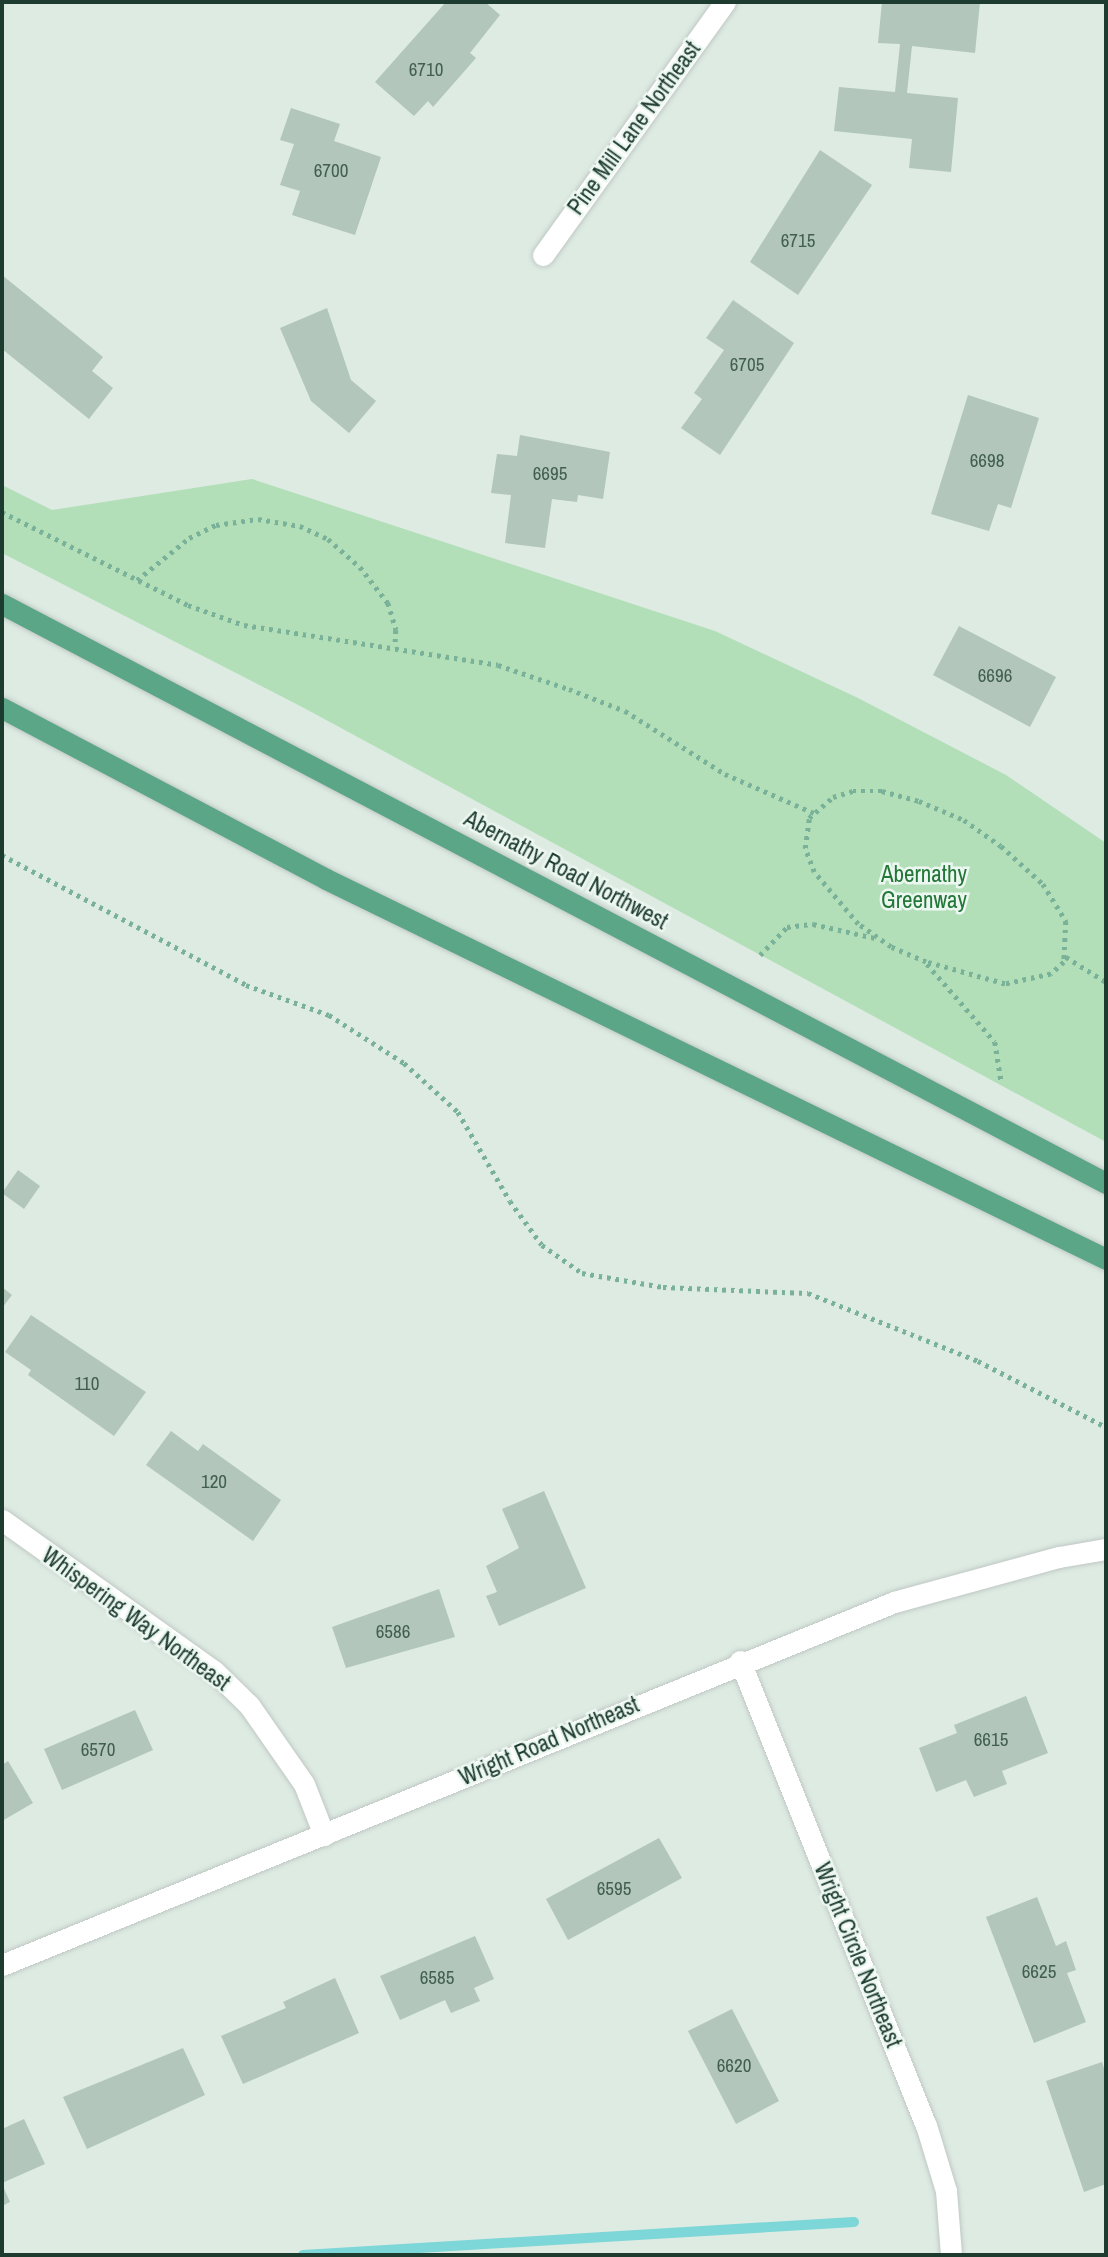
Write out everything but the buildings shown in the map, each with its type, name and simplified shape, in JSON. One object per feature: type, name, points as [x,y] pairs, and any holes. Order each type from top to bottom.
[{"type":"main road","name":"Abernathy Road Northwest","points":[[2,604],[1106,1183]]},
{"type":"main road","points":[[2,708],[326,878],[1106,1259]]},
{"type":"street","name":"Pine Mill Lane Northeast","points":[[543,255],[725,2]]},
{"type":"street","name":"Whispering Way Northeast","points":[[2,1520],[214,1671],[249,1704],[304,1784],[324,1835]]},
{"type":"street","name":"Wright Road Northeast","points":[[2,1965],[324,1835],[740,1661],[894,1602],[1059,1557],[1106,1549]]},
{"type":"street","name":"Wright Circle Northeast","points":[[740,1661],[926,2125],[946,2191],[951,2255]]},
{"type":"path","points":[[2,512],[137,580],[244,625],[498,665],[614,706],[657,728],[725,775],[814,813]]},
{"type":"path","points":[[137,580],[188,538],[216,525],[258,519],[300,526],[328,539],[360,567],[388,603],[396,631],[395,647]]},
{"type":"path","points":[[882,791],[964,820],[1043,884],[1066,921],[1066,957],[1051,974],[1005,984],[926,962],[880,939],[858,924],[814,872],[805,832],[814,813],[833,797],[882,791]]},
{"type":"path","points":[[2,855],[246,985],[329,1015],[404,1063],[458,1112],[542,1245],[582,1273],[663,1287],[808,1293],[978,1361],[1106,1427]]},
{"type":"path","points":[[760,955],[787,927],[813,925],[880,939]]},
{"type":"path","points":[[1066,957],[1106,982]]},
{"type":"path","points":[[926,962],[995,1042],[1001,1080]]},
{"type":"green space","name":"Abernathy Greenway","points":[[252,479],[715,631],[858,698],[1006,775],[1106,843],[1106,1142],[304,708],[2,553],[2,485],[52,510]]},
{"type":"waterway","points":[[303,2255],[854,2222]]}]
